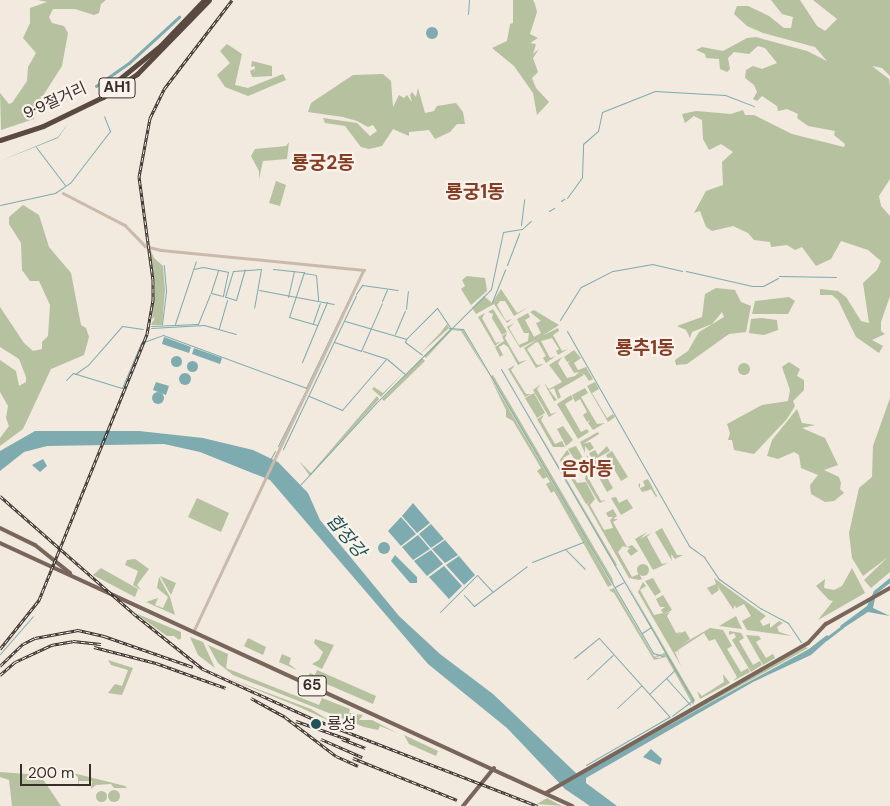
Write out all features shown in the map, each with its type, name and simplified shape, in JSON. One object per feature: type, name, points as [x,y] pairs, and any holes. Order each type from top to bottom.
[{"type":"highway","name":"9·9절거리","points":[[0,138],[42,123],[101,94],[161,45],[204,0]]},
{"type":"highway","name":"9·9절거리","points":[[0,138],[43,126],[103,97],[137,74],[209,0]]},
{"type":"main road","name":"65","points":[[0,528],[35,545],[70,573]]},
{"type":"main road","name":"65","points":[[0,544],[70,573],[194,632],[494,768],[572,806]]},
{"type":"main road","points":[[546,793],[808,643],[826,624],[890,588]]},
{"type":"main road","points":[[463,806],[494,768]]},
{"type":"street","points":[[63,193],[125,225],[145,246],[161,250],[364,270],[194,632]]},
{"type":"green space","points":[[38,0],[106,0],[101,4],[99,13],[94,15],[75,9],[53,9],[49,17],[52,23],[64,26],[68,33],[62,66],[39,102],[34,119],[1,130],[0,93],[9,104],[12,103],[27,81],[28,67],[36,53],[23,38],[30,23],[30,8],[47,2]]},
{"type":"green space","points":[[513,0],[533,0],[537,12],[530,34],[538,38],[530,43],[536,44],[533,54],[539,49],[533,58],[538,72],[532,78],[536,88],[549,102],[537,115],[533,93],[514,66],[492,48],[507,41],[510,24],[513,23]]},
{"type":"green space","points":[[771,0],[800,0],[817,26],[825,31],[837,19],[813,0],[890,0],[890,76],[882,68],[872,66],[889,79],[890,86],[890,179],[879,196],[881,206],[890,216],[890,296],[881,322],[881,331],[885,334],[872,340],[883,346],[879,353],[856,337],[838,300],[832,295],[820,295],[820,289],[838,291],[846,297],[861,321],[869,323],[863,283],[877,270],[881,261],[868,250],[841,241],[831,259],[816,266],[802,247],[795,250],[787,245],[771,247],[770,242],[754,240],[748,233],[733,226],[712,231],[706,227],[700,211],[694,213],[706,191],[723,185],[722,162],[733,152],[721,144],[709,150],[703,139],[702,120],[694,116],[685,123],[682,114],[696,111],[731,114],[743,110],[745,115],[754,115],[792,134],[844,147],[845,144],[834,135],[835,131],[808,126],[797,118],[798,114],[787,109],[778,111],[777,106],[762,96],[757,101],[753,99],[757,92],[754,85],[745,78],[746,70],[753,66],[762,69],[777,63],[765,48],[758,46],[749,54],[734,52],[728,58],[730,69],[727,72],[720,69],[719,59],[706,58],[705,54],[696,50],[702,47],[723,51],[747,38],[756,37],[807,51],[827,61],[815,47],[763,33],[747,26],[734,14],[737,6],[748,6],[769,16],[784,28],[791,28],[793,17],[782,14]]},
{"type":"green space","points":[[227,44],[242,54],[235,85],[248,88],[283,74],[286,80],[248,96],[225,87],[217,75],[230,63],[220,51]]},
{"type":"green space","points":[[252,61],[272,66],[272,76],[252,77],[250,71],[254,69],[254,73],[255,66],[251,67]]},
{"type":"green space","points":[[383,74],[391,81],[393,107],[399,95],[404,98],[407,95],[412,102],[410,95],[412,92],[416,97],[418,88],[425,113],[434,111],[437,106],[456,103],[463,112],[465,124],[457,124],[450,132],[435,139],[429,130],[409,132],[409,136],[393,129],[382,146],[369,149],[361,147],[345,126],[325,123],[323,118],[357,123],[370,136],[377,131],[373,125],[368,127],[343,117],[308,112],[311,103],[353,75]]},
{"type":"green space","points":[[289,142],[287,159],[263,161],[259,179],[259,171],[251,156],[255,149],[286,146]]},
{"type":"green space","points":[[276,181],[286,185],[280,206],[269,203]]},
{"type":"green space","points":[[23,205],[39,215],[49,247],[71,273],[81,325],[86,328],[89,337],[84,355],[51,369],[23,429],[0,446],[0,438],[9,426],[6,418],[8,406],[0,392],[0,360],[16,371],[19,386],[26,382],[26,377],[19,359],[0,347],[0,307],[24,343],[33,351],[42,349],[42,342],[48,336],[50,305],[39,281],[30,281],[22,270],[21,243],[9,224],[9,217]]},
{"type":"green space","points":[[150,249],[154,258],[163,266],[165,290],[162,325],[151,325],[155,317],[152,319],[155,286]]},
{"type":"green space","points":[[467,276],[485,278],[487,291],[471,305],[461,289],[465,286],[462,280]]},
{"type":"green space","points":[[716,288],[735,290],[741,302],[751,306],[746,332],[729,334],[687,364],[676,365],[675,360],[688,351],[699,332],[724,317],[722,312],[712,324],[692,332],[690,338],[686,330],[677,326],[702,317],[705,294]]},
{"type":"green space","points":[[501,289],[517,313],[529,307],[514,316],[505,301],[500,301],[497,305],[506,321],[512,319],[507,323],[494,304],[476,314],[472,308],[484,296],[492,303]]},
{"type":"green space","points":[[789,297],[795,301],[788,314],[752,314],[755,301]]},
{"type":"green space","points":[[493,309],[507,332],[502,335],[492,318],[493,314],[488,312]]},
{"type":"green space","points":[[534,310],[559,325],[542,336],[558,328],[559,331],[553,335],[562,351],[568,349],[558,355],[556,351],[559,349],[552,338],[541,341],[550,358],[556,356],[546,363],[543,358],[546,356],[538,342],[535,343],[527,349],[537,365],[544,364],[536,368],[524,348],[538,339],[520,348],[507,327],[514,323],[509,328],[519,345],[528,341],[529,333],[524,333],[517,319],[528,313],[530,317],[525,320],[534,337],[541,333],[536,323],[541,321],[530,312]]},
{"type":"green space","points":[[485,313],[482,318],[496,343],[501,341],[495,346],[478,317]]},
{"type":"green space","points":[[751,319],[777,320],[778,330],[764,335],[749,333]]},
{"type":"green space","points":[[447,324],[449,328],[420,354],[441,332]]},
{"type":"green space","points":[[450,329],[463,330],[489,375],[461,331],[452,330],[426,358],[424,356]]},
{"type":"green space","points":[[507,333],[505,338],[519,362],[527,360],[518,365],[508,347],[504,344],[499,347],[503,355],[500,357],[495,347],[504,341],[502,336]]},
{"type":"green space","points":[[574,350],[581,358],[574,363],[578,370],[586,367],[593,379],[589,381],[585,375],[580,372],[584,375],[558,390],[561,397],[558,399],[554,388],[549,390],[557,400],[554,401],[544,383],[549,389],[562,382],[549,365],[562,357],[558,363],[567,378],[575,376],[579,372],[574,373],[568,363],[570,361],[567,362],[564,357]]},
{"type":"green space","points":[[422,358],[425,361],[384,401],[382,399]]},
{"type":"green space","points":[[789,362],[800,369],[797,376],[804,380],[804,390],[793,401],[795,406],[787,419],[754,454],[734,450],[732,440],[728,440],[730,433],[727,424],[762,405],[788,401],[790,390],[782,367]]},
{"type":"green space","points":[[742,363],[746,363],[750,369],[746,375],[742,375],[738,371],[738,367]]},
{"type":"green space","points":[[515,365],[511,370],[526,394],[531,394],[525,397],[508,369]]},
{"type":"green space","points":[[403,373],[381,397],[372,389],[374,387],[383,393]]},
{"type":"green space","points":[[493,375],[612,578],[614,585],[491,376]]},
{"type":"green space","points":[[490,377],[612,585],[608,587],[554,491],[551,493],[546,484],[550,482],[547,477],[543,479],[537,471],[541,468],[513,421],[506,417],[506,410]]},
{"type":"green space","points":[[595,382],[599,389],[592,393],[607,418],[613,414],[615,417],[608,422],[587,386]]},
{"type":"green space","points":[[541,384],[537,389],[551,414],[557,412],[549,417],[533,390]]},
{"type":"green space","points":[[585,388],[588,393],[581,397],[597,424],[605,423],[593,430],[588,423],[590,420],[587,422],[583,415],[587,412],[580,399],[575,402],[572,395]]},
{"type":"green space","points":[[534,393],[545,413],[537,418],[525,398]]},
{"type":"green space","points":[[571,395],[573,399],[565,404],[581,432],[587,429],[589,432],[578,439],[557,404]]},
{"type":"green space","points":[[377,396],[379,399],[310,476],[299,461],[311,473]]},
{"type":"green space","points":[[890,398],[890,572],[871,588],[864,580],[888,557],[863,576],[852,558],[849,533],[859,488],[872,477],[873,446]]},
{"type":"green space","points":[[521,402],[617,565],[616,567]]},
{"type":"green space","points":[[797,409],[802,423],[815,425],[802,428],[825,438],[838,465],[824,470],[839,477],[841,483],[840,489],[844,493],[834,501],[825,502],[811,494],[810,485],[818,475],[801,468],[799,455],[794,452],[778,459],[767,456],[772,440]]},
{"type":"green space","points":[[544,415],[541,420],[555,444],[562,441],[565,447],[553,447],[537,419]]},
{"type":"green space","points":[[563,426],[573,440],[566,446],[557,429]]},
{"type":"green space","points":[[598,432],[599,434],[583,444],[590,442],[594,448],[589,451],[585,446],[585,453],[580,442]]},
{"type":"green space","points":[[576,446],[584,460],[578,465],[568,449]]},
{"type":"green space","points":[[607,446],[610,451],[590,462],[586,455],[592,459],[589,453],[595,450],[598,455]]},
{"type":"green space","points":[[567,450],[570,454],[563,458],[577,483],[586,482],[595,499],[590,505],[604,530],[613,528],[610,520],[613,517],[608,517],[606,513],[613,509],[617,516],[613,519],[618,519],[613,522],[627,547],[632,545],[638,551],[631,556],[627,551],[630,548],[623,546],[618,552],[632,577],[639,574],[642,579],[629,578],[587,504],[590,502],[586,504],[560,460]]},
{"type":"green space","points":[[612,451],[628,477],[621,481],[611,464],[612,460],[609,461],[606,455]]},
{"type":"green space","points":[[597,460],[613,488],[607,492],[591,463]]},
{"type":"green space","points":[[586,474],[601,501],[606,500],[600,503],[598,501],[585,479]]},
{"type":"green space","points":[[648,479],[656,497],[651,489],[643,493],[648,490],[642,492],[638,485],[640,483],[640,488],[645,486],[643,481]]},
{"type":"green space","points":[[616,497],[619,503],[627,499],[633,508],[621,515],[611,498]]},
{"type":"green space","points":[[197,498],[229,513],[221,532],[188,517]]},
{"type":"green space","points":[[662,528],[677,555],[683,555],[675,559],[671,554],[672,561],[655,532]]},
{"type":"green space","points":[[647,532],[640,539],[651,533],[647,537],[662,564],[668,563],[653,570],[635,539]]},
{"type":"green space","points":[[135,559],[149,569],[137,585],[141,590],[133,585],[138,571],[125,565],[127,560]]},
{"type":"green space","points":[[641,564],[645,564],[649,570],[645,576],[641,576],[637,572],[637,568]]},
{"type":"green space","points":[[101,568],[138,589],[135,597],[93,575]]},
{"type":"green space","points":[[852,568],[865,593],[818,620],[833,601],[829,600],[816,586],[825,579],[824,588],[834,590],[842,586]]},
{"type":"green space","points":[[160,576],[176,583],[171,595]]},
{"type":"green space","points":[[159,577],[170,597],[175,615],[146,602],[158,598],[155,605],[163,608],[168,597],[157,588]]},
{"type":"green space","points":[[653,578],[661,592],[655,596],[645,581]]},
{"type":"green space","points":[[714,578],[766,616],[760,621],[763,626],[770,623],[770,628],[779,621],[783,623],[777,627],[779,632],[792,636],[747,630],[742,621],[751,616],[744,604],[736,608],[735,605],[733,609],[717,585],[719,590],[712,595],[707,588],[716,584]]},
{"type":"green space","points":[[625,580],[695,700],[693,705],[666,657],[654,660],[614,593],[609,590],[614,588],[654,656],[658,658],[663,657],[662,655],[655,656],[665,653]]},
{"type":"green space","points":[[643,582],[646,586],[640,590],[654,615],[663,613],[661,610],[665,607],[660,607],[656,599],[663,595],[672,610],[663,615],[670,612],[667,616],[676,633],[682,632],[675,636],[685,631],[690,639],[681,645],[710,628],[723,630],[732,646],[727,649],[741,672],[748,668],[750,672],[733,681],[737,677],[715,639],[709,641],[704,633],[678,650],[679,656],[678,651],[675,652],[681,666],[638,592]]},
{"type":"green space","points":[[135,613],[181,632],[181,638],[179,640],[174,636],[167,636]]},
{"type":"green space","points":[[736,616],[742,629],[719,626]]},
{"type":"green space","points":[[729,631],[741,633],[744,638],[739,641],[753,665],[760,661],[762,665],[751,672],[732,640],[736,637],[734,633],[729,635]]},
{"type":"green space","points":[[746,635],[759,636],[761,639],[756,642],[766,658],[773,654],[775,658],[763,665]]},
{"type":"green space","points":[[190,637],[203,642],[215,668],[198,655]]},
{"type":"green space","points":[[248,638],[266,647],[263,655],[244,646]]},
{"type":"green space","points":[[315,639],[334,645],[322,669],[312,664],[319,660],[323,652],[314,643]]},
{"type":"green space","points":[[208,645],[228,654],[226,668],[319,705],[322,698],[350,709],[349,713],[363,715],[359,720],[372,720],[397,733],[380,726],[378,730],[364,727],[233,675],[218,663]]},
{"type":"green space","points":[[805,647],[808,648],[611,758],[612,756]]},
{"type":"green space","points":[[282,654],[291,658],[289,664],[297,670],[279,662]]},
{"type":"green space","points":[[108,660],[133,668],[122,695],[108,693],[115,684],[122,686],[128,670],[111,665]]},
{"type":"green space","points":[[317,670],[376,696],[373,704],[308,676],[310,673],[315,675]]},
{"type":"green space","points":[[723,674],[730,683],[700,699],[697,691],[702,696],[724,682]]},
{"type":"green space","points":[[225,677],[311,709],[332,722],[297,706]]},
{"type":"green space","points":[[404,735],[438,751],[436,756],[409,744]]},
{"type":"green space","points":[[0,772],[40,775],[61,806],[12,806],[9,780],[0,777]]},
{"type":"green space","points":[[73,773],[127,788],[114,788],[111,784],[96,785],[91,789],[92,781],[79,781],[78,789],[78,777]]},
{"type":"green space","points":[[101,790],[107,796],[101,802],[95,796]]},
{"type":"green space","points":[[112,790],[116,790],[120,796],[116,802],[112,802],[108,798],[108,794]]},
{"type":"green space","points":[[547,798],[562,806],[537,804]]},
{"type":"water","points":[[430,27],[434,27],[438,33],[434,39],[430,39],[426,35],[426,31]]},
{"type":"water","points":[[69,122],[58,138],[0,161],[58,137]]},
{"type":"water","points":[[164,337],[191,347],[189,353],[162,344]]},
{"type":"water","points":[[194,348],[222,358],[220,364],[192,354]]},
{"type":"water","points":[[176,355],[182,361],[176,367],[170,361]]},
{"type":"water","points":[[192,360],[198,366],[192,372],[186,366]]},
{"type":"water","points":[[185,373],[191,379],[185,385],[179,379]]},
{"type":"water","points":[[156,382],[169,386],[166,395],[153,390]]},
{"type":"water","points":[[156,392],[160,392],[164,398],[160,404],[156,404],[152,400],[152,396]]},
{"type":"water","points":[[35,431],[139,431],[203,438],[253,450],[278,462],[308,493],[320,520],[399,616],[440,654],[493,694],[578,775],[809,649],[827,635],[830,638],[811,655],[753,682],[586,778],[586,783],[617,806],[590,806],[565,789],[507,728],[428,664],[270,480],[200,452],[164,444],[47,446],[24,452],[0,471],[0,451]]},
{"type":"water","points":[[43,459],[47,466],[40,472],[32,465]]},
{"type":"water","points":[[413,503],[430,523],[417,533],[402,516]]},
{"type":"water","points":[[401,517],[416,534],[401,546],[388,531]]},
{"type":"water","points":[[431,524],[444,539],[431,548],[419,534]]},
{"type":"water","points":[[418,535],[430,549],[413,560],[402,547]]},
{"type":"water","points":[[445,540],[458,555],[445,563],[432,549]]},
{"type":"water","points":[[386,542],[389,543],[389,553],[382,554],[379,553],[378,546],[379,543]]},
{"type":"water","points":[[431,550],[443,564],[427,576],[414,561]]},
{"type":"water","points":[[395,555],[417,577],[417,583],[410,583],[391,561]]},
{"type":"water","points":[[459,556],[475,575],[464,585],[446,565]]},
{"type":"water","points":[[444,566],[462,586],[449,599],[429,577]]},
{"type":"water","points":[[890,578],[890,583],[876,594],[873,608],[890,616],[868,612],[842,629],[840,626],[867,606],[874,591]]},
{"type":"water","points":[[651,749],[662,759],[660,765],[643,757]]},
{"type":"waterway","points":[[468,14],[469,0]]},
{"type":"waterway","points":[[96,86],[129,63],[179,17]]},
{"type":"waterway","points":[[567,198],[582,177],[583,144],[598,131],[602,112],[655,91],[725,95],[754,106]]},
{"type":"waterway","points":[[0,205],[55,193],[70,183],[110,131],[104,116]]},
{"type":"waterway","points":[[36,147],[65,185]]},
{"type":"waterway","points":[[521,225],[524,199]]},
{"type":"waterway","points":[[549,211],[554,208]]},
{"type":"waterway","points":[[300,485],[376,403],[491,289],[503,232],[522,229],[531,221]]},
{"type":"waterway","points":[[507,265],[519,233]]},
{"type":"waterway","points":[[175,324],[196,261]]},
{"type":"waterway","points":[[560,320],[581,287],[613,271],[652,264],[682,271]]},
{"type":"waterway","points":[[162,324],[166,290],[164,265]]},
{"type":"waterway","points":[[194,269],[203,267],[228,272],[223,296]]},
{"type":"waterway","points":[[226,297],[236,300],[245,269]]},
{"type":"waterway","points":[[225,297],[233,271],[261,269],[254,307]]},
{"type":"waterway","points":[[273,269],[304,272],[289,317],[317,325]]},
{"type":"waterway","points":[[211,292],[218,270]]},
{"type":"waterway","points":[[492,302],[505,270]]},
{"type":"waterway","points":[[288,297],[294,271]]},
{"type":"waterway","points":[[686,271],[752,286],[763,286],[778,278]]},
{"type":"waterway","points":[[304,273],[316,275],[318,300]]},
{"type":"waterway","points":[[779,276],[836,277]]},
{"type":"waterway","points":[[356,294],[362,285],[398,290]]},
{"type":"waterway","points":[[306,388],[355,286]]},
{"type":"waterway","points":[[259,290],[334,304]]},
{"type":"waterway","points":[[382,301],[387,290]]},
{"type":"waterway","points":[[406,309],[408,291]]},
{"type":"waterway","points":[[211,293],[222,296]]},
{"type":"waterway","points":[[151,326],[198,324],[210,294]]},
{"type":"waterway","points":[[283,449],[356,295]]},
{"type":"waterway","points":[[219,328],[227,300]]},
{"type":"waterway","points":[[302,362],[327,302]]},
{"type":"waterway","points":[[313,323],[320,303]]},
{"type":"waterway","points":[[334,342],[361,351],[382,303]]},
{"type":"waterway","points":[[345,321],[406,339],[437,308],[450,327]]},
{"type":"waterway","points":[[395,334],[405,311]]},
{"type":"waterway","points":[[151,328],[204,325],[236,334]]},
{"type":"waterway","points":[[75,374],[88,365],[122,326],[143,329]]},
{"type":"waterway","points":[[449,328],[463,329],[653,653],[663,656]]},
{"type":"waterway","points":[[567,331],[689,546],[704,557],[719,579],[760,608],[788,623],[801,642]]},
{"type":"waterway","points":[[66,380],[73,373],[122,388],[141,343],[163,335],[306,388]]},
{"type":"waterway","points":[[406,339],[405,342],[422,355]]},
{"type":"waterway","points":[[363,351],[387,359],[405,374]]},
{"type":"waterway","points":[[309,396],[342,410],[386,359]]},
{"type":"waterway","points":[[501,369],[693,700],[672,716]]},
{"type":"waterway","points":[[278,446],[305,392]]},
{"type":"waterway","points":[[270,460],[275,451]]},
{"type":"waterway","points":[[532,562],[583,542]]},
{"type":"waterway","points":[[565,549],[585,569]]},
{"type":"waterway","points":[[464,595],[474,606],[527,566]]},
{"type":"waterway","points":[[440,612],[477,575],[492,591]]},
{"type":"waterway","points":[[615,587],[624,582]]},
{"type":"waterway","points":[[0,654],[33,616]]},
{"type":"waterway","points":[[642,633],[651,627]]},
{"type":"waterway","points":[[826,639],[842,627]]},
{"type":"waterway","points":[[574,658],[599,638],[670,717]]},
{"type":"waterway","points":[[587,679],[613,655]]},
{"type":"waterway","points":[[649,694],[675,670]]},
{"type":"waterway","points":[[666,678],[690,705]]},
{"type":"waterway","points":[[617,708],[641,686]]},
{"type":"waterway","points":[[586,765],[669,717]]},
{"type":"railway","points":[[0,649],[39,600],[147,334],[153,300],[153,280],[139,177],[150,118],[164,89],[232,0]]},
{"type":"railway","points":[[0,496],[133,613],[203,669],[311,718],[538,806]]},
{"type":"railway","points":[[0,666],[23,644],[35,638],[78,630],[104,636],[193,667]]},
{"type":"railway","points":[[0,675],[15,662],[51,645],[73,641],[101,644]]},
{"type":"railway","points":[[94,647],[156,663],[226,688]]},
{"type":"railway","points":[[251,698],[285,717],[336,756],[358,766]]},
{"type":"railway","points":[[296,721],[350,740]]},
{"type":"railway","points":[[321,739],[362,757]]},
{"type":"railway","points":[[342,739],[365,748]]},
{"type":"railway","points":[[353,758],[457,800]]},
{"type":"place","name":"룡성","points":[[316,724]]},
{"type":"district","name":"룡궁2동","points":[[323,163]]},
{"type":"district","name":"룡궁1동","points":[[475,192]]},
{"type":"district","name":"룡추1동","points":[[645,348]]},
{"type":"district","name":"은하동","points":[[587,469]]},
{"type":"water label","name":"합장강","points":[[346,536]]}]
